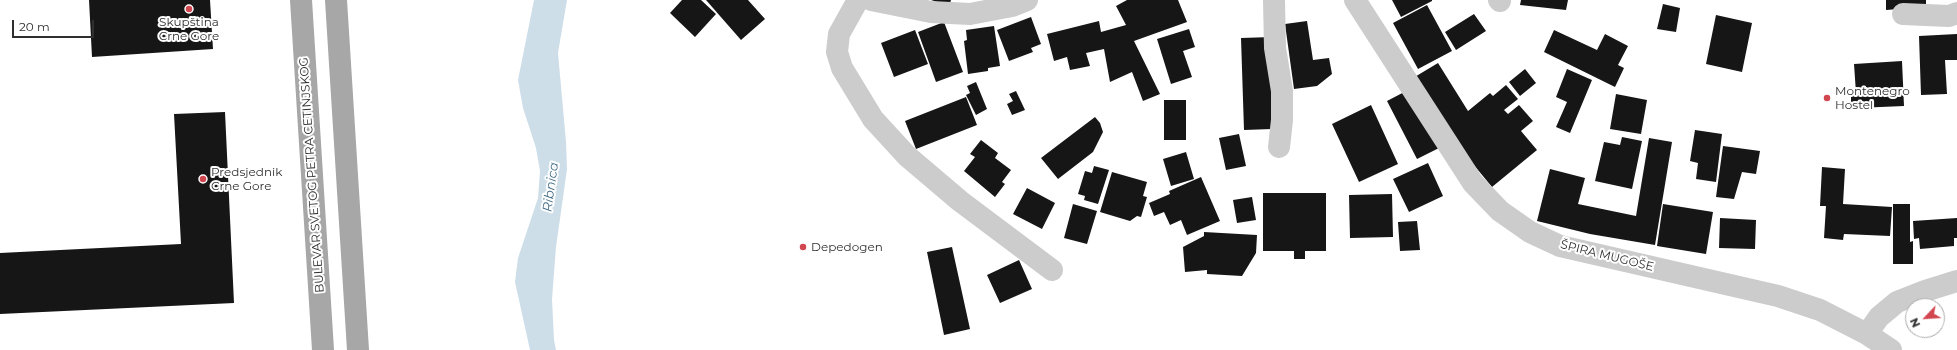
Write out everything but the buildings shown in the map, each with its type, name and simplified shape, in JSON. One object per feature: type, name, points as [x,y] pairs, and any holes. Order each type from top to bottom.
[{"type":"main road","name":"BULEVAR SVETOG PETRA CETINJSKOG","points":[[301,0],[324,350]]},
{"type":"main road","points":[[336,0],[358,350]]},
{"type":"street","points":[[858,0],[839,34],[837,52],[842,68],[873,119],[907,156],[960,200],[1052,270]]},
{"type":"street","points":[[872,0],[931,12],[970,14],[1012,6],[1027,0]]},
{"type":"street","points":[[1274,0],[1275,48],[1282,91],[1282,120],[1279,147]]},
{"type":"street","name":"ŠPIRA MUGOŠE","points":[[1355,0],[1473,183],[1500,211],[1530,232],[1560,246],[1778,296],[1820,310],[1867,334],[1891,350]]},
{"type":"street","points":[[1903,14],[1949,16],[1957,13]]},
{"type":"street","points":[[1867,334],[1879,317],[1897,302],[1925,290],[1957,280]]},
{"type":"water","name":"Ribnica","points":[[534,0],[567,0],[558,53],[567,169],[556,247],[552,299],[554,340],[556,350],[530,350],[515,282],[518,258],[538,198],[540,171],[536,148],[523,108],[518,80]]},
{"type":"place","name":"Skupština Crne Gore","points":[[189,9]]},
{"type":"place","name":"Montenegro Hostel","points":[[1827,98]]},
{"type":"place","name":"Predsjednik Crne Gore","points":[[203,179]]},
{"type":"place","name":"Depedogen","points":[[803,247]]}]
